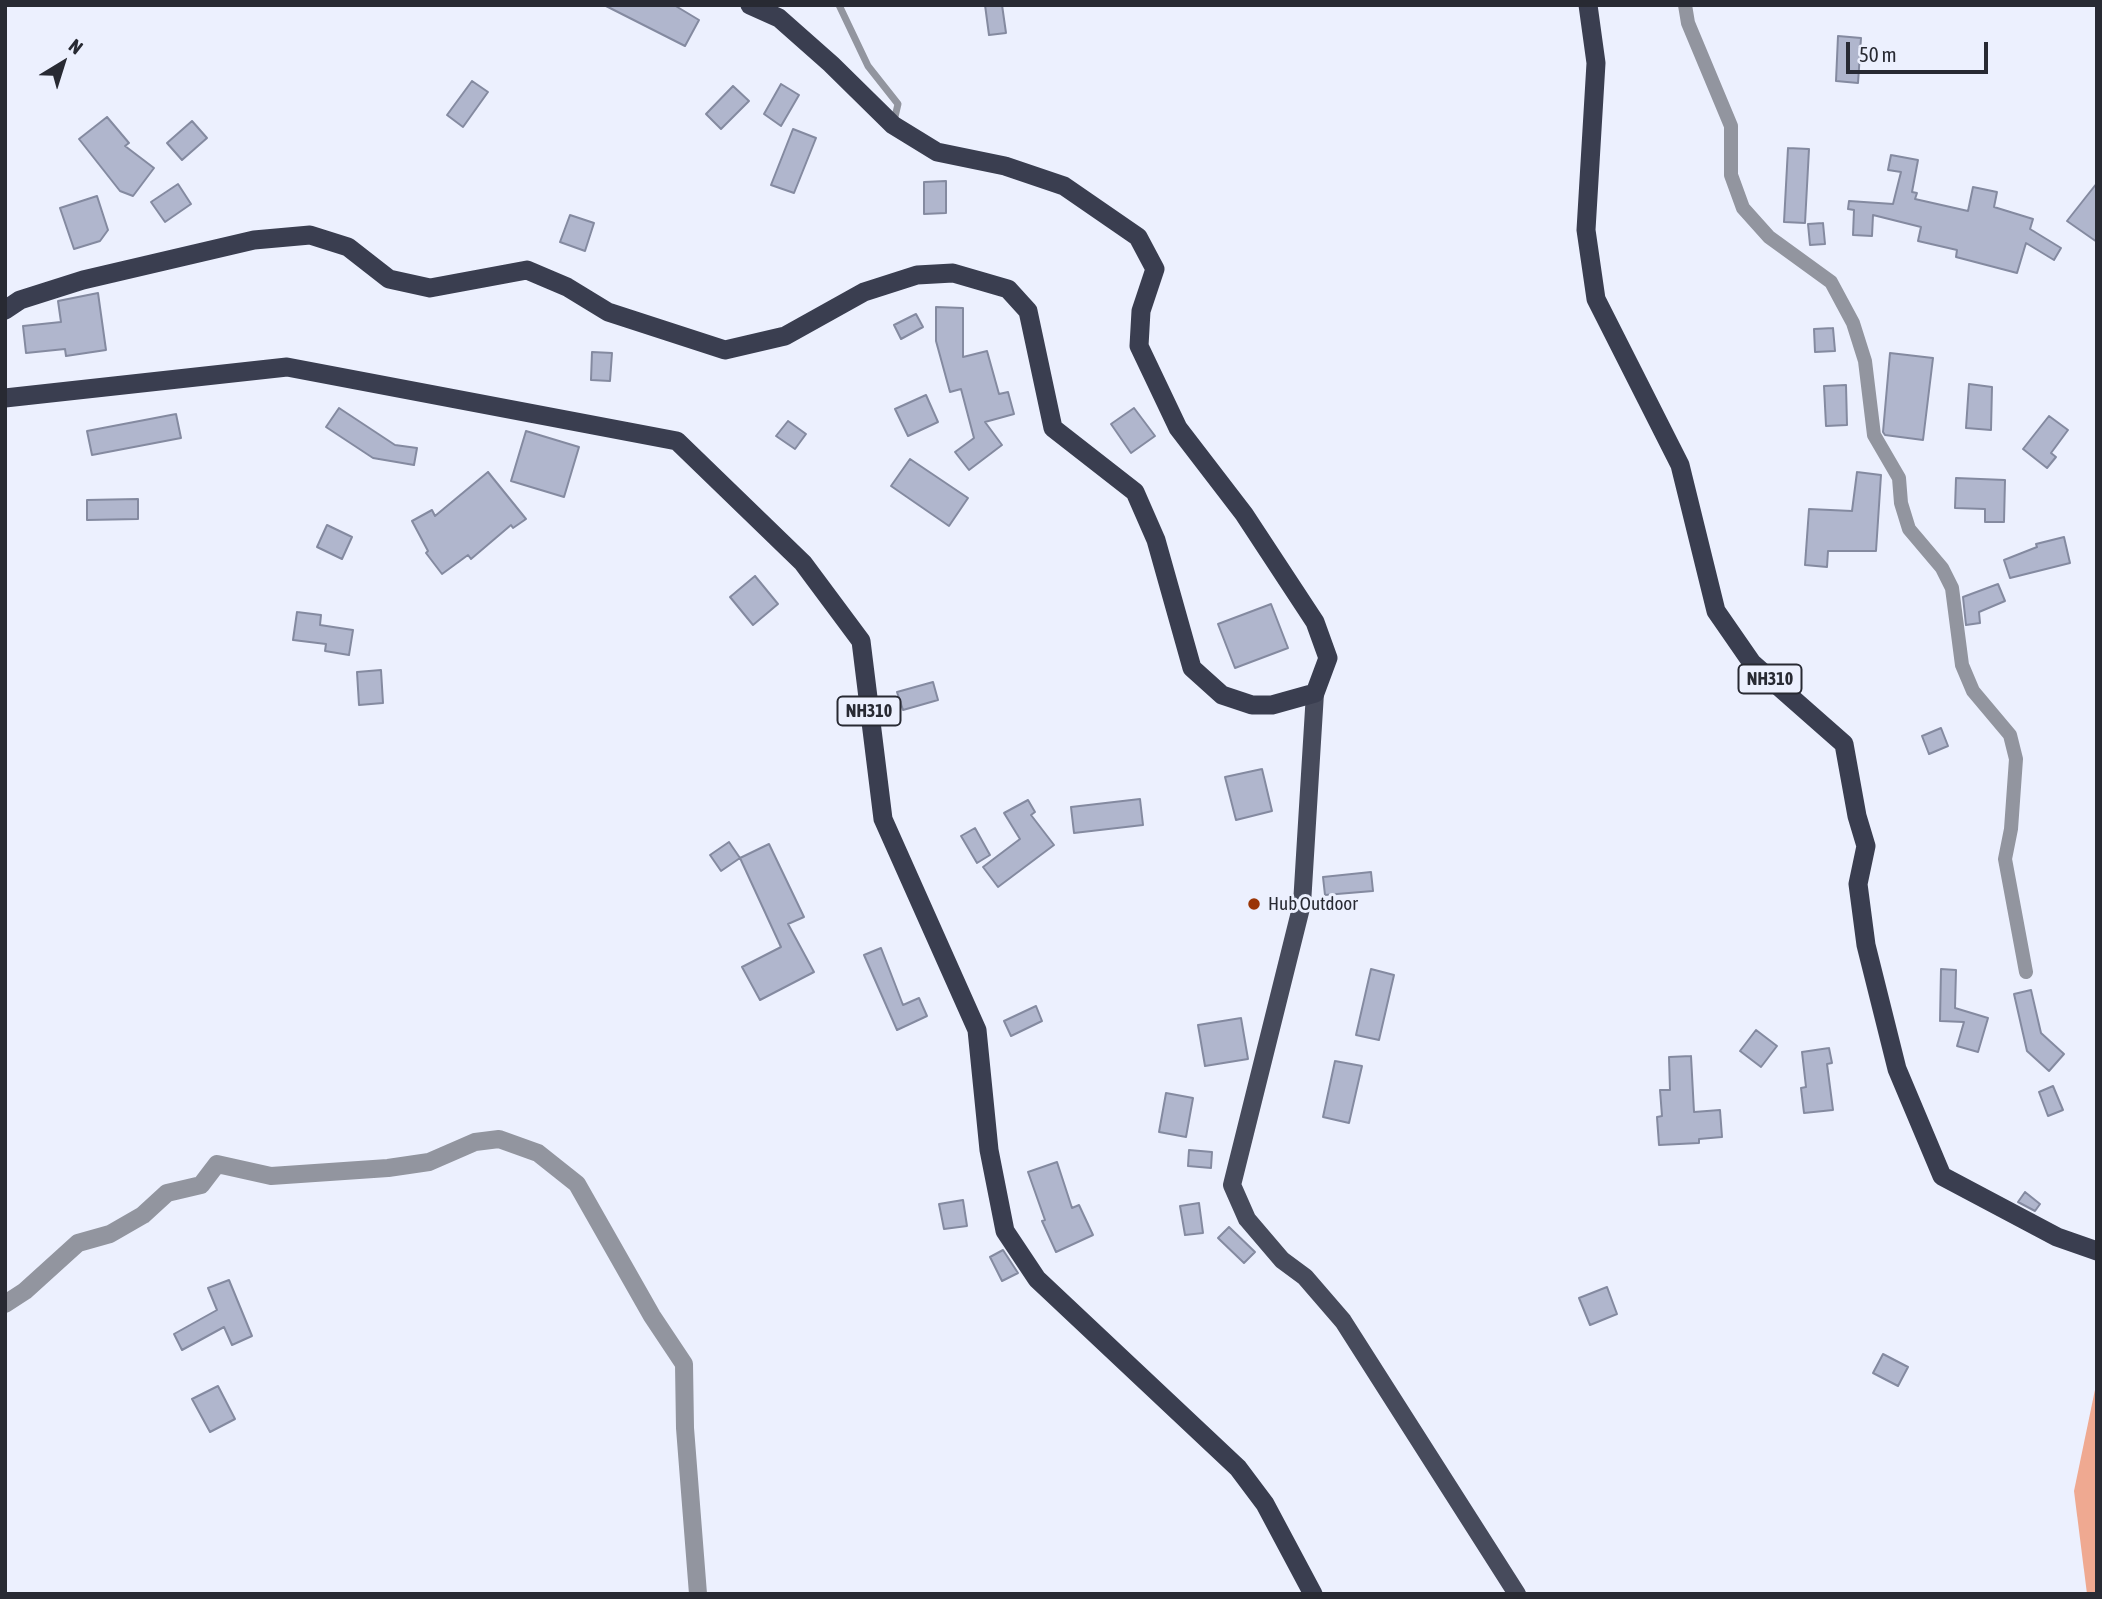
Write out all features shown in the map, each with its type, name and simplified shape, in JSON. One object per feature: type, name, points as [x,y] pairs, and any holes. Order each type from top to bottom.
[{"type":"highway","points":[[5,310],[20,300],[83,280],[254,240],[310,234],[348,247],[389,278],[430,288],[527,270],[567,287],[608,312],[725,350],[785,336],[864,292],[917,275],[953,272],[1007,289],[1028,311],[1053,428],[1135,492],[1156,540],[1192,668],[1222,695],[1252,705],[1272,705],[1315,693],[1328,658],[1315,622],[1244,514],[1178,428],[1139,346],[1141,312],[1155,269],[1139,237],[1064,186],[1005,166],[937,152],[893,125],[779,18],[750,5]]},
{"type":"highway","name":"NH310","points":[[1588,5],[1596,62],[1586,230],[1596,299],[1680,465],[1716,611],[1752,663],[1844,744],[1857,816],[1866,846],[1858,884],[1866,945],[1897,1069],[1942,1176],[2057,1237],[2097,1251]]},
{"type":"highway","name":"NH310","points":[[5,398],[287,367],[677,441],[803,563],[861,641],[883,819],[976,1030],[989,1150],[1005,1231],[1037,1279],[1238,1468],[1265,1504],[1312,1594]]},
{"type":"main road","points":[[1315,693],[1302,904],[1232,1185],[1247,1219],[1282,1260],[1305,1277],[1343,1321],[1517,1594]]},
{"type":"street","points":[[1685,5],[1688,23],[1731,126],[1731,174],[1743,208],[1769,237],[1831,282],[1853,324],[1865,361],[1874,435],[1899,478],[1901,503],[1909,529],[1942,568],[1952,588],[1962,665],[1973,691],[2010,735],[2015,759],[2011,829],[2005,859],[2026,972]]},
{"type":"street","points":[[5,1304],[25,1291],[78,1243],[121,1227],[143,1215],[167,1193],[201,1185],[217,1164],[271,1176],[388,1168],[429,1162],[475,1142],[499,1139],[538,1153],[577,1184],[652,1316],[684,1364],[685,1428],[698,1594]]},
{"type":"lane","points":[[839,5],[868,66],[898,104],[893,125]]},
{"type":"shaded area","points":[[2097,1380],[2097,1594],[2087,1594],[2074,1491]]},
{"type":"building","points":[[604,5],[674,5],[699,20],[685,46]]},
{"type":"building","points":[[985,5],[1002,5],[1006,33],[989,35]]},
{"type":"building","points":[[1838,36],[1861,38],[1858,83],[1836,81]]},
{"type":"building","points":[[472,81],[488,92],[463,127],[447,115]]},
{"type":"building","points":[[781,84],[799,95],[781,126],[764,114]]},
{"type":"building","points":[[733,86],[749,101],[721,129],[706,114]]},
{"type":"building","points":[[107,117],[129,143],[125,146],[154,168],[133,196],[120,191],[79,139]]},
{"type":"building","points":[[192,121],[207,138],[182,160],[167,143]]},
{"type":"building","points":[[793,129],[816,138],[794,193],[771,185]]},
{"type":"building","points":[[1788,148],[1809,149],[1805,223],[1784,222]]},
{"type":"building","points":[[1891,155],[1918,160],[1912,192],[1917,193],[1915,199],[1968,211],[1973,187],[1997,192],[1994,207],[2033,219],[2030,229],[2061,248],[2054,260],[2026,243],[2017,273],[1956,257],[1957,250],[1918,241],[1921,227],[1873,215],[1872,236],[1853,235],[1854,210],[1848,209],[1849,201],[1893,204],[1901,172],[1888,170]]},
{"type":"building","points":[[946,181],[946,213],[924,214],[924,182]]},
{"type":"building","points":[[2097,183],[2097,242],[2067,221]]},
{"type":"building","points":[[178,184],[191,204],[165,222],[151,202]]},
{"type":"building","points":[[97,196],[108,230],[100,241],[74,249],[60,208]]},
{"type":"building","points":[[570,215],[594,223],[585,251],[560,242]]},
{"type":"building","points":[[1823,223],[1825,244],[1810,245],[1808,224]]},
{"type":"building","points":[[98,293],[106,350],[66,356],[65,349],[26,353],[23,326],[61,322],[58,301]]},
{"type":"building","points":[[936,307],[963,308],[963,357],[987,351],[999,394],[1008,392],[1014,414],[985,422],[1002,445],[969,470],[955,452],[974,438],[961,389],[950,392],[936,341]]},
{"type":"building","points":[[916,314],[923,327],[901,339],[894,325]]},
{"type":"building","points":[[1833,328],[1835,351],[1815,352],[1814,329]]},
{"type":"building","points":[[592,352],[612,353],[610,381],[591,380]]},
{"type":"building","points":[[1890,353],[1933,358],[1923,440],[1885,435],[1883,432]]},
{"type":"building","points":[[1969,384],[1992,387],[1991,430],[1966,428]]},
{"type":"building","points":[[1846,385],[1847,425],[1826,426],[1824,386]]},
{"type":"building","points":[[926,395],[938,422],[908,436],[895,409]]},
{"type":"building","points":[[339,408],[395,445],[417,448],[414,465],[373,458],[326,427]]},
{"type":"building","points":[[1134,408],[1155,436],[1131,453],[1111,424]]},
{"type":"building","points":[[176,414],[181,438],[92,455],[87,431]]},
{"type":"building","points":[[2049,416],[2068,430],[2051,453],[2056,457],[2047,468],[2023,449]]},
{"type":"building","points":[[788,421],[806,434],[795,449],[776,436]]},
{"type":"building","points":[[526,431],[579,447],[564,497],[511,481]]},
{"type":"building","points":[[910,459],[968,498],[949,526],[891,486]]},
{"type":"building","points":[[488,472],[526,519],[513,528],[511,525],[471,559],[468,555],[442,574],[426,553],[428,551],[412,521],[432,510],[435,516]]},
{"type":"building","points":[[1857,472],[1881,475],[1876,551],[1828,551],[1827,567],[1805,565],[1809,509],[1852,511]]},
{"type":"building","points":[[1956,478],[2005,480],[2004,522],[1985,522],[1985,509],[1955,508]]},
{"type":"building","points":[[138,499],[138,519],[87,520],[87,500]]},
{"type":"building","points":[[327,525],[352,537],[342,559],[317,547]]},
{"type":"building","points":[[2064,537],[2070,563],[2010,578],[2004,560],[2037,547],[2036,544]]},
{"type":"building","points":[[755,576],[778,604],[753,625],[730,597]]},
{"type":"building","points":[[1998,584],[2005,601],[1979,612],[1980,623],[1966,625],[1963,597]]},
{"type":"building","points":[[1271,604],[1288,648],[1235,668],[1218,624]]},
{"type":"building","points":[[297,612],[321,615],[320,625],[353,630],[349,655],[325,651],[326,644],[293,640]]},
{"type":"building","points":[[381,670],[383,703],[359,705],[357,672]]},
{"type":"building","points":[[933,682],[938,700],[903,710],[897,692]]},
{"type":"building","points":[[1941,728],[1948,746],[1929,754],[1922,736]]},
{"type":"building","points":[[1262,769],[1272,811],[1236,820],[1225,777]]},
{"type":"building","points":[[1140,799],[1143,825],[1074,833],[1071,807]]},
{"type":"building","points":[[1028,800],[1035,812],[1031,815],[1054,845],[998,887],[983,867],[1020,839],[1004,813]]},
{"type":"building","points":[[975,828],[990,855],[977,863],[961,836]]},
{"type":"building","points":[[729,842],[740,858],[721,871],[710,855]]},
{"type":"building","points":[[769,844],[804,917],[788,924],[814,972],[760,1000],[742,967],[781,947],[740,858]]},
{"type":"building","points":[[1371,872],[1373,891],[1325,895],[1323,877]]},
{"type":"building","points":[[881,948],[903,1005],[919,998],[927,1016],[897,1030],[864,955]]},
{"type":"building","points":[[1371,969],[1394,975],[1379,1040],[1356,1035]]},
{"type":"building","points":[[1941,969],[1956,970],[1955,1008],[1988,1018],[1978,1052],[1957,1046],[1964,1022],[1940,1021]]},
{"type":"building","points":[[2031,990],[2041,1033],[2064,1054],[2049,1071],[2027,1051],[2014,994]]},
{"type":"building","points":[[1036,1006],[1042,1021],[1011,1036],[1004,1021]]},
{"type":"building","points":[[1241,1018],[1248,1059],[1205,1066],[1198,1025]]},
{"type":"building","points":[[1756,1030],[1777,1046],[1761,1067],[1740,1051]]},
{"type":"building","points":[[1829,1048],[1832,1063],[1827,1064],[1833,1110],[1804,1113],[1801,1088],[1806,1087],[1802,1052]]},
{"type":"building","points":[[1691,1056],[1694,1112],[1720,1110],[1722,1137],[1699,1139],[1699,1143],[1659,1145],[1657,1117],[1662,1116],[1660,1090],[1670,1090],[1669,1057]]},
{"type":"building","points":[[1335,1061],[1362,1066],[1349,1123],[1323,1117]]},
{"type":"building","points":[[2053,1086],[2063,1110],[2048,1116],[2039,1092]]},
{"type":"building","points":[[1166,1093],[1193,1098],[1186,1137],[1159,1132]]},
{"type":"building","points":[[1189,1150],[1212,1152],[1211,1168],[1188,1166]]},
{"type":"building","points":[[1057,1162],[1072,1208],[1079,1205],[1093,1235],[1056,1252],[1042,1221],[1045,1220],[1028,1172]]},
{"type":"building","points":[[2025,1192],[2040,1204],[2035,1211],[2018,1202]]},
{"type":"building","points":[[963,1200],[967,1226],[944,1229],[939,1204]]},
{"type":"building","points":[[1199,1203],[1203,1233],[1185,1235],[1180,1206]]},
{"type":"building","points":[[1229,1227],[1255,1252],[1244,1263],[1218,1238]]},
{"type":"building","points":[[1003,1250],[1018,1273],[1002,1281],[990,1257]]},
{"type":"building","points":[[229,1280],[252,1336],[232,1345],[224,1327],[182,1350],[174,1334],[217,1310],[208,1288]]},
{"type":"building","points":[[1607,1287],[1617,1314],[1590,1325],[1579,1298]]},
{"type":"building","points":[[1883,1354],[1908,1367],[1898,1386],[1873,1373]]},
{"type":"building","points":[[218,1386],[235,1419],[210,1432],[192,1399]]},
{"type":"place","name":"Hub Outdoor","points":[[1254,904]]}]
